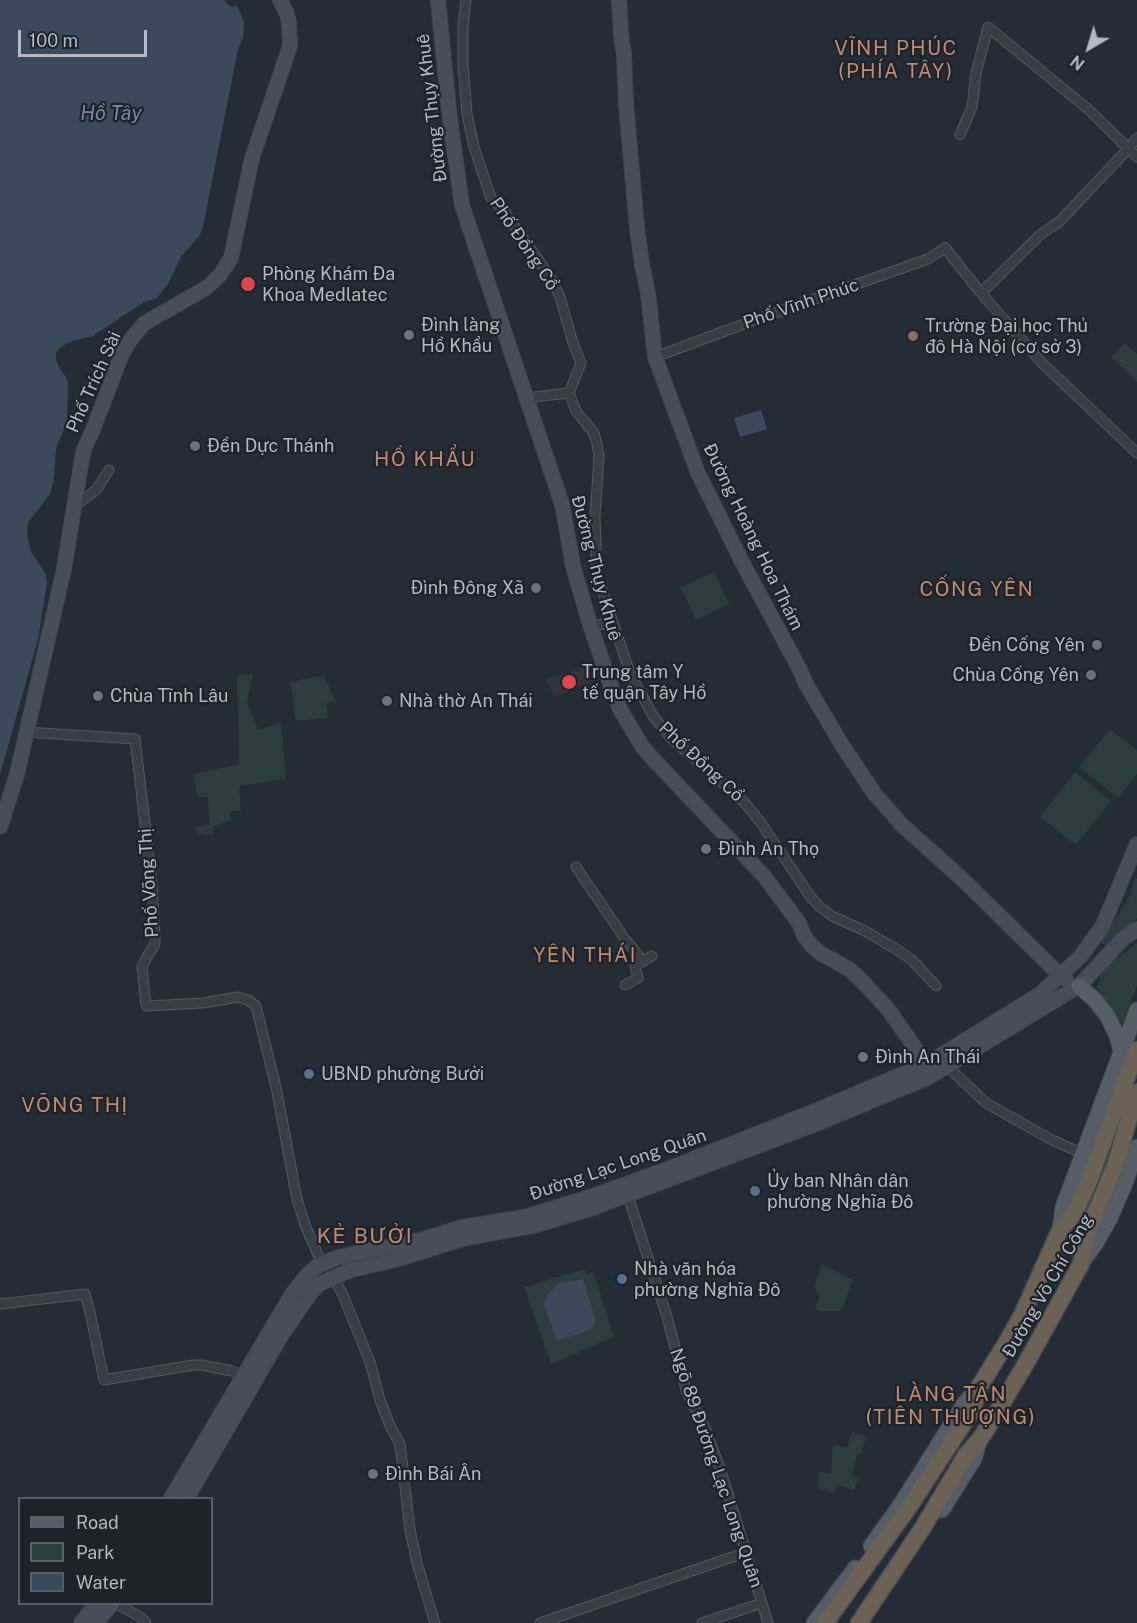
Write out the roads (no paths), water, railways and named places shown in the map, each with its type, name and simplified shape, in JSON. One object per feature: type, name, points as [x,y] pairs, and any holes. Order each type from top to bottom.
[{"type":"highway","points":[[1057,1237],[1074,1214],[1089,1181],[1130,1069],[1129,1051]]},
{"type":"highway","points":[[1081,1264],[1086,1235],[1115,1166],[1137,1092]]},
{"type":"highway","name":"Đường Võ Chí Công","points":[[825,1623],[927,1480],[973,1409],[979,1388],[1022,1315],[1057,1237]]},
{"type":"highway","name":"Đường Võ Chí Công","points":[[859,1623],[922,1529],[966,1455],[980,1439],[1025,1365],[1081,1264]]},
{"type":"main road","name":"Phố Trích Sài","points":[[0,827],[16,774],[64,569],[82,452],[122,354],[131,339],[145,323],[206,288],[220,275],[231,258],[252,158],[290,46],[289,23],[280,0]]},
{"type":"main road","name":"Đường Thụy Khuê","points":[[438,0],[450,120],[462,205],[562,504],[573,566],[591,628],[621,711],[642,746],[653,759],[764,876],[799,923],[804,936],[812,946],[819,953],[849,969],[888,1010],[915,1048],[926,1071]]},
{"type":"main road","name":"Đường Hoàng Hoa Thám","points":[[619,0],[637,228],[648,293],[655,357],[698,473],[806,684],[842,746],[874,793],[902,825],[960,877],[1060,975],[1079,986]]},
{"type":"main road","name":"Đường Lạc Long Quân","points":[[188,1497],[237,1400],[244,1376],[292,1294],[308,1274],[322,1264],[463,1227],[479,1229],[533,1226],[675,1172],[816,1124],[926,1071],[1040,994],[1080,957],[1102,927],[1137,844]]},
{"type":"main road","name":"Đường Lạc Long Quân","points":[[926,1071],[947,1066],[1079,986],[1123,939],[1137,929]]},
{"type":"main road","points":[[1079,986],[1095,1000],[1129,1051]]},
{"type":"main road","name":"Đường Võ Chí Công","points":[[1057,1237],[1063,1208],[1083,1155],[1129,1051],[1137,1010]]},
{"type":"main road","name":"Đường Võ Chí Công","points":[[1081,1264],[1110,1218],[1133,1168],[1137,1147]]},
{"type":"main road","name":"Đường Lạc Long Quân","points":[[591,1203],[628,1196],[675,1172]]},
{"type":"main road","name":"Đường Lạc Long Quân","points":[[172,1497],[319,1284],[351,1270],[396,1260],[462,1239],[479,1229]]},
{"type":"main road","name":"Đường Võ Chí Công","points":[[814,1623],[901,1504],[964,1404],[979,1388]]},
{"type":"main road","name":"Đường Võ Chí Công","points":[[868,1623],[913,1557],[974,1459],[980,1439]]},
{"type":"main road","points":[[81,1623],[95,1605]]},
{"type":"main road","points":[[96,1623],[113,1605]]},
{"type":"street","name":"Phố Đồng Cổ","points":[[466,0],[463,65],[467,114],[474,147],[491,198],[504,211],[551,278],[560,297],[581,363],[569,393],[576,411],[594,433],[599,456],[595,517],[597,575],[630,673],[653,716],[671,738],[744,802],[819,906],[832,916],[896,949],[916,964],[936,986]]},
{"type":"street","points":[[960,135],[972,107],[976,73],[988,27],[1089,110],[1137,157]]},
{"type":"street","points":[[1137,138],[1059,222],[1041,234],[981,293],[1042,363],[1137,453]]},
{"type":"street","name":"Phố Vĩnh Phúc","points":[[655,357],[928,259],[945,248],[981,293]]},
{"type":"street","points":[[525,398],[569,393]]},
{"type":"street","points":[[73,508],[97,489],[109,470]]},
{"type":"street","points":[[591,628],[611,621]]},
{"type":"street","name":"Phố Võng Thị","points":[[26,732],[135,739],[152,883],[155,938],[155,944],[142,967],[146,1006],[203,1003],[238,997],[248,1000],[255,1006],[276,1088],[297,1199],[305,1225],[322,1264]]},
{"type":"street","points":[[576,867],[625,939],[647,958],[635,966],[638,978],[625,985]]},
{"type":"street","points":[[947,1066],[986,1103],[1083,1155]]},
{"type":"street","name":"Ngõ 89 Đường Lạc Long Quân","points":[[628,1196],[667,1317],[687,1394],[708,1436],[727,1487],[768,1623]]},
{"type":"street","points":[[333,1277],[359,1334],[370,1362],[383,1409],[400,1444],[410,1530],[417,1563],[435,1623]]},
{"type":"street","points":[[0,1304],[85,1294],[104,1380],[193,1365],[232,1371],[244,1376]]},
{"type":"street","points":[[540,1623],[747,1552]]},
{"type":"street","points":[[702,1623],[762,1603]]},
{"type":"street","points":[[116,1605],[142,1618],[146,1623]]},
{"type":"water","name":"Hồ Tây","points":[[0,0],[224,0],[232,7],[236,5],[244,23],[243,38],[238,49],[203,227],[199,236],[181,257],[169,282],[157,298],[144,302],[93,336],[69,342],[56,352],[56,360],[68,382],[67,422],[56,448],[54,480],[50,494],[28,523],[27,533],[31,552],[46,574],[47,583],[38,639],[0,775]]},
{"type":"water","points":[[761,410],[767,429],[740,437],[734,418]]},
{"type":"water","points":[[583,1279],[596,1322],[592,1328],[584,1332],[557,1341],[544,1305],[548,1294],[559,1283]]},
{"type":"place","name":"Phòng Khám Đa Khoa Medlatec","points":[[248,284]]},
{"type":"place","name":"Đình làng Hồ Khẩu","points":[[409,335]]},
{"type":"place","name":"Trường Đại học Thủ đô Hà Nội (cơ sở 3)","points":[[913,336]]},
{"type":"place","name":"Đền Dực Thánh","points":[[195,446]]},
{"type":"place","name":"Đình Đông Xã","points":[[536,588]]},
{"type":"place","name":"Đền Cống Yên","points":[[1097,645]]},
{"type":"place","name":"Chùa Cống Yên","points":[[1091,675]]},
{"type":"place","name":"Trung tâm Y tế quận Tây Hồ","points":[[569,682]]},
{"type":"place","name":"Chùa Tĩnh Lâu","points":[[98,696]]},
{"type":"place","name":"Nhà thờ An Thái","points":[[387,701]]},
{"type":"place","name":"Đình An Thọ","points":[[706,849]]},
{"type":"place","name":"Đình An Thái","points":[[863,1057]]},
{"type":"place","name":"UBND phường Bưởi","points":[[309,1074]]},
{"type":"place","name":"Ủy ban Nhân dân phường Nghĩa Đô","points":[[755,1191]]},
{"type":"place","name":"Nhà văn hóa phường Nghĩa Đô","points":[[622,1279]]},
{"type":"place","name":"Đình Bái Ân","points":[[373,1474]]},
{"type":"district","name":"VĨNH PHÚC (PHÍA TÂY)","points":[[896,60]]},
{"type":"district","name":"HỒ KHẨU","points":[[425,460]]},
{"type":"district","name":"CỐNG YÊN","points":[[977,590]]},
{"type":"district","name":"YÊN THÁI","points":[[585,956]]},
{"type":"district","name":"VÕNG THỊ","points":[[75,1106]]},
{"type":"district","name":"KẺ BƯỞI","points":[[365,1237]]},
{"type":"district","name":"LÀNG TÂN (TIÊN THƯỢNG)","points":[[951,1406]]}]
